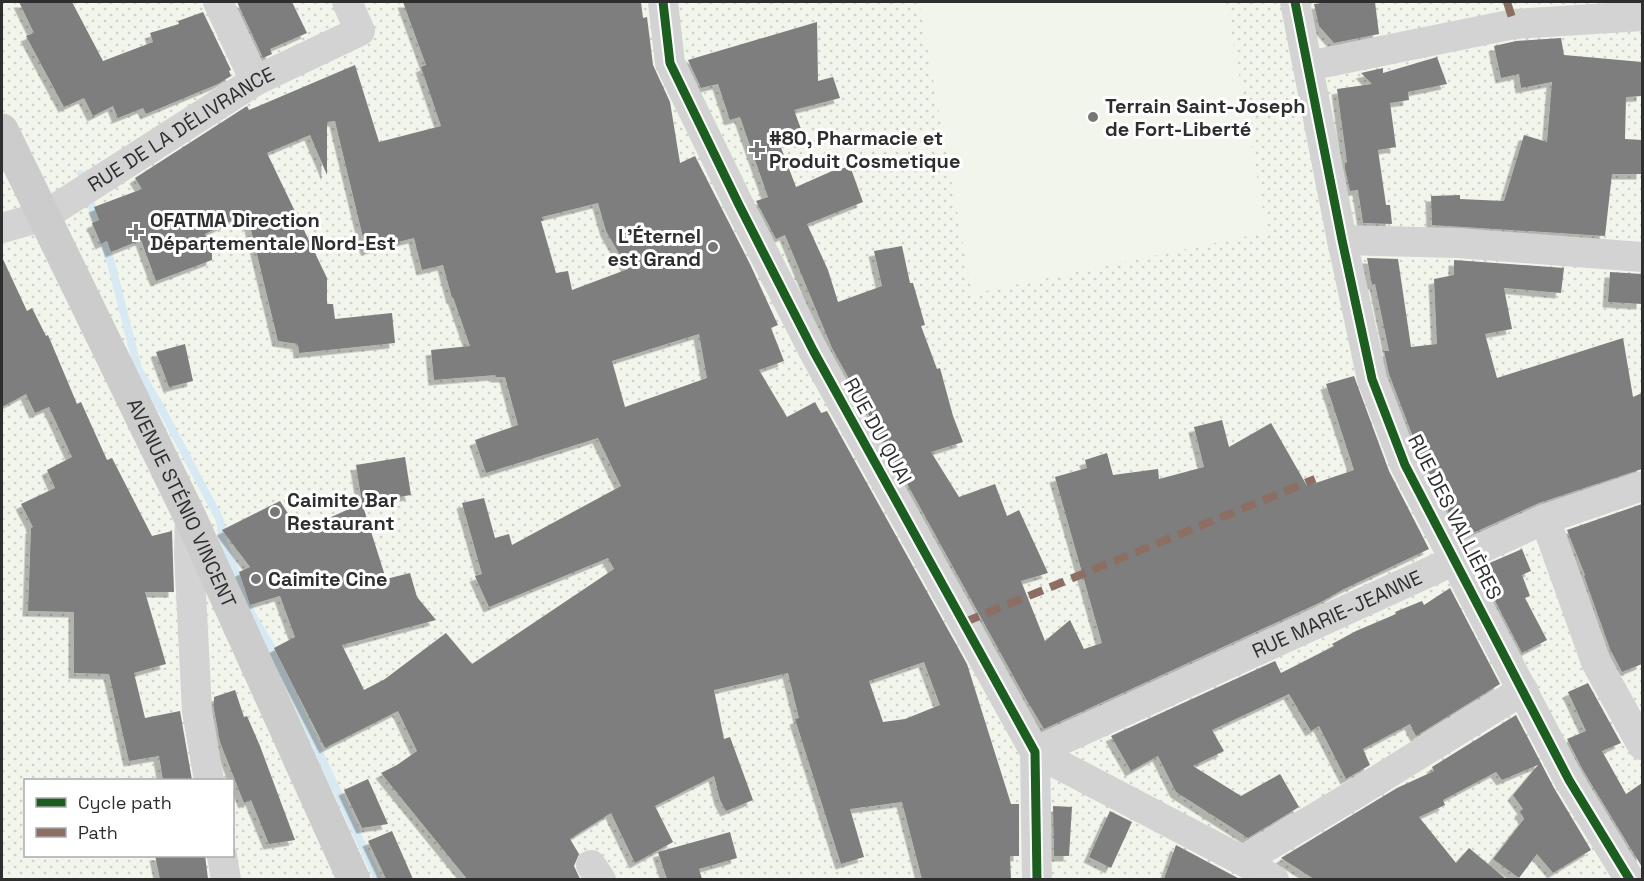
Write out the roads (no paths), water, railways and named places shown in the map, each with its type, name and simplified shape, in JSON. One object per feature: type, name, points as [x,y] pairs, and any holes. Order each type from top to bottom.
[{"type":"main road","name":"AVENUE STÉNIO VINCENT","points":[[2,130],[190,517],[354,879]]},
{"type":"street","points":[[218,2],[255,81]]},
{"type":"street","name":"RUE DE LA DÉLIVRANCE","points":[[2,228],[44,216],[255,81],[360,31],[348,2]]},
{"type":"street","name":"RUE DU QUAI","points":[[663,2],[670,63],[740,205],[814,352],[1035,752],[1037,879]]},
{"type":"street","name":"RUE DES VALLIÈRES","points":[[1295,2],[1372,379],[1405,465],[1569,780],[1630,879]]},
{"type":"street","points":[[1308,66],[1514,24],[1642,16]]},
{"type":"street","points":[[1342,240],[1458,243],[1642,257]]},
{"type":"street","name":"RUE MARIE-JEANNE","points":[[1035,752],[1455,558],[1545,519],[1642,486]]},
{"type":"street","points":[[190,517],[189,553],[197,711],[209,779]]},
{"type":"street","points":[[1545,519],[1596,662],[1642,745]]},
{"type":"street","points":[[1243,861],[1523,690]]},
{"type":"street","points":[[1035,752],[1274,879]]},
{"type":"street","points":[[222,857],[226,879]]},
{"type":"waterway","points":[[81,174],[111,263],[138,369],[220,520],[224,545],[252,615],[269,643],[378,880]]},
{"type":"place","name":"Terrain Saint-Joseph de Fort-Liberté","points":[[1093,117]]},
{"type":"place","name":"#80, Pharmacie et Produit Cosmetique","points":[[757,150]]},
{"type":"place","name":"OFATMA Direction Départementale Nord-Est","points":[[136,232]]},
{"type":"place","name":"L'Éternel est Grand","points":[[713,247]]},
{"type":"place","name":"Caimite Bar Restaurant","points":[[275,512]]},
{"type":"place","name":"Caimite Cine","points":[[256,579]]}]
